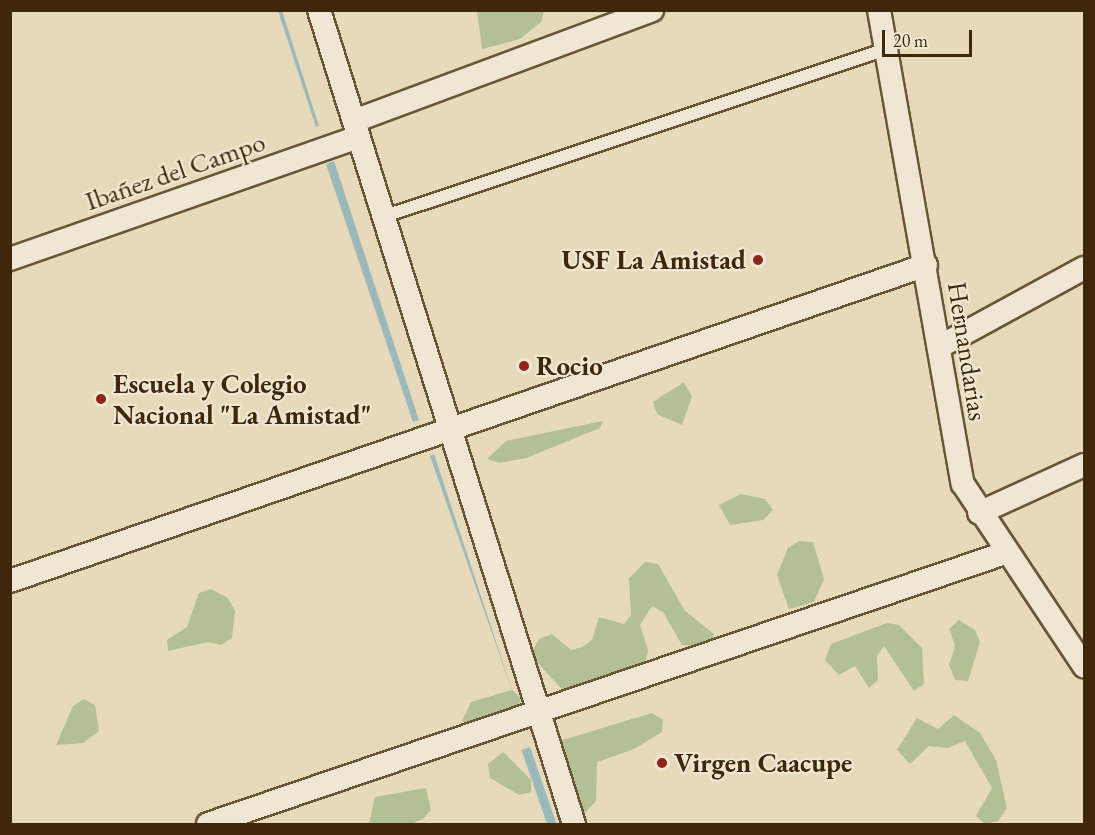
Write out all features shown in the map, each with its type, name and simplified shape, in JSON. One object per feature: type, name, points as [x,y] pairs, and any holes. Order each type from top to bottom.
[{"type":"street","points":[[319,10],[446,429],[574,825]]},
{"type":"street","name":"Ibañez del Campo","points":[[10,259],[356,129],[652,10]]},
{"type":"street","name":"Hernandarias","points":[[879,10],[963,484],[1005,553],[1084,666]]},
{"type":"street","points":[[10,581],[446,429],[926,266]]},
{"type":"street","points":[[939,347],[1084,268]]},
{"type":"street","points":[[979,513],[1084,465]]},
{"type":"street","points":[[208,825],[1005,553]]},
{"type":"lane","points":[[382,217],[887,49]]},
{"type":"green space","points":[[477,11],[544,11],[541,22],[520,39],[482,49]]},
{"type":"green space","points":[[684,382],[692,397],[682,425],[657,414],[653,402]]},
{"type":"green space","points":[[603,421],[600,428],[526,458],[499,463],[487,459],[506,441]]},
{"type":"green space","points":[[741,494],[765,499],[773,510],[763,520],[730,525],[719,505]]},
{"type":"green space","points":[[799,541],[813,542],[824,579],[814,602],[789,609],[777,575],[788,548]]},
{"type":"green space","points":[[645,562],[658,564],[685,611],[714,634],[710,647],[682,645],[663,612],[652,606],[640,625],[648,650],[644,671],[570,698],[537,662],[533,650],[539,639],[552,634],[571,650],[582,647],[592,640],[599,617],[624,624],[631,615],[629,578]]},
{"type":"green space","points":[[211,589],[228,598],[235,611],[232,638],[221,645],[208,642],[168,651],[167,640],[187,627],[199,593]]},
{"type":"green space","points":[[959,620],[975,630],[980,642],[968,681],[955,680],[949,665],[955,646],[949,629]]},
{"type":"green space","points":[[887,623],[899,625],[922,648],[924,684],[914,691],[884,646],[877,656],[878,680],[869,688],[855,666],[839,675],[825,660],[831,644]]},
{"type":"green space","points":[[512,690],[521,698],[516,716],[468,727],[462,721],[471,702]]},
{"type":"green space","points":[[84,699],[95,705],[99,731],[83,743],[56,745],[73,706]]},
{"type":"green space","points":[[652,713],[663,720],[662,732],[634,749],[597,762],[596,801],[584,814],[556,742]]},
{"type":"green space","points":[[954,715],[980,733],[996,760],[1007,808],[998,821],[985,824],[976,816],[992,788],[965,741],[948,748],[929,746],[910,764],[897,750],[917,718],[938,729]]},
{"type":"green space","points":[[503,752],[531,780],[531,792],[519,795],[490,778],[488,764]]},
{"type":"green space","points":[[426,788],[431,810],[423,819],[411,824],[369,824],[375,797]]},
{"type":"water","points":[[278,11],[282,11],[319,126],[316,127]]},
{"type":"water","points":[[334,161],[419,420],[413,422],[326,164]]},
{"type":"water","points":[[434,454],[515,699],[430,456]]},
{"type":"water","points":[[530,747],[556,824],[547,824],[521,750]]},
{"type":"place","name":"USF La Amistad","points":[[758,260]]},
{"type":"place","name":"Rocio","points":[[524,366]]},
{"type":"place","name":"Escuela y Colegio Nacional \"La Amistad\"","points":[[101,399]]},
{"type":"place","name":"Virgen Caacupe","points":[[662,763]]}]
